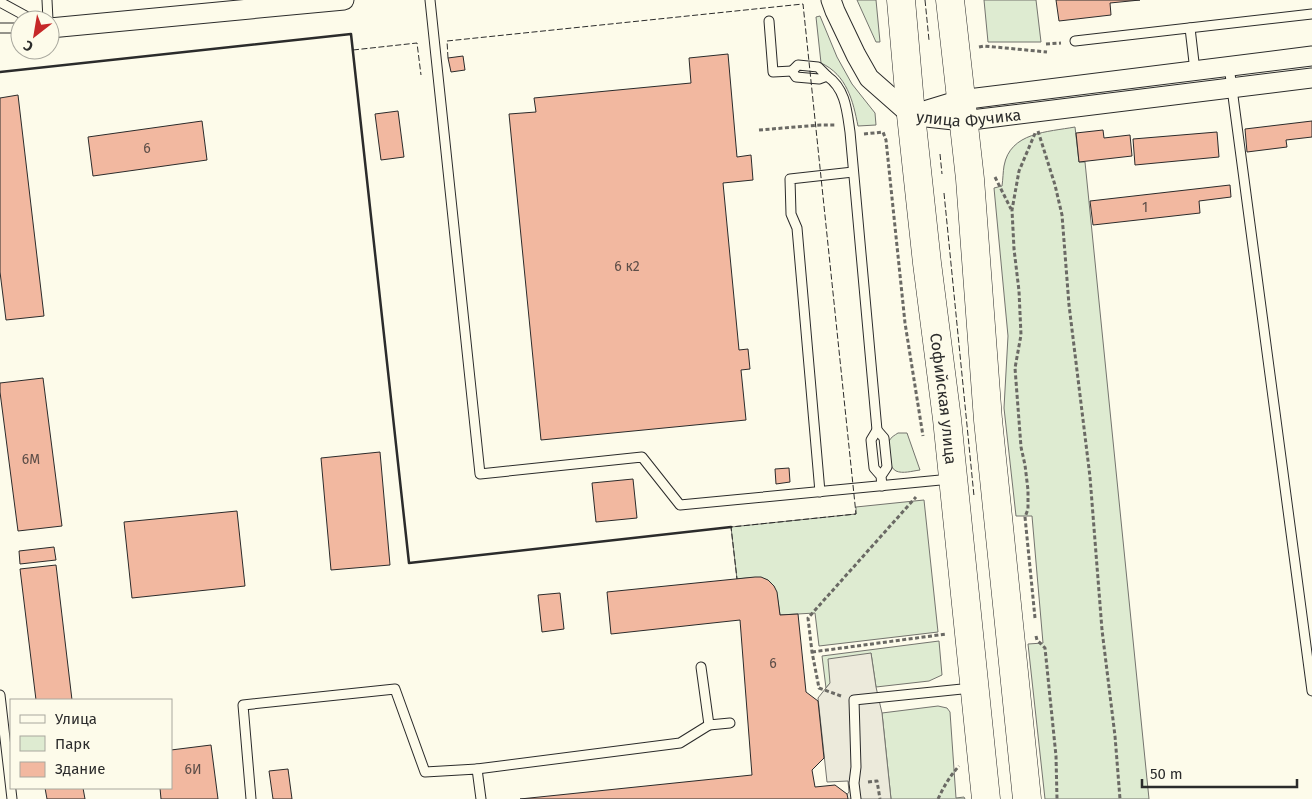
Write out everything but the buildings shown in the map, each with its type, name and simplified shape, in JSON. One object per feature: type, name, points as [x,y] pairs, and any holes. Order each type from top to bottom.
[{"type":"main road","name":"Софийская улица","points":[[901,0],[927,263],[948,419],[942,480],[974,688],[986,799]]},
{"type":"main road","points":[[950,0],[970,179],[988,420],[1027,799]]},
{"type":"street","points":[[60,27],[344,0]]},
{"type":"street","points":[[831,0],[856,55],[869,78],[911,115]]},
{"type":"street","name":"улица Фучика","points":[[962,110],[1195,71],[1312,56]]},
{"type":"street","name":"улица Фучика","points":[[911,115],[1231,88],[1312,78]]},
{"type":"lane","points":[[430,0],[480,474],[642,457],[680,505],[942,480]]},
{"type":"lane","points":[[0,2],[15,10]]},
{"type":"lane","points":[[1075,41],[1312,14]]},
{"type":"lane","points":[[769,21],[773,72],[792,71],[796,77],[804,78],[819,79],[827,76],[833,81],[843,97],[847,110],[877,430],[884,438],[887,467],[881,476],[882,486]]},
{"type":"lane","points":[[1190,28],[1195,71]]},
{"type":"lane","points":[[1229,66],[1312,691]]},
{"type":"lane","points":[[820,492],[797,228],[791,214],[790,178],[853,172]]},
{"type":"lane","points":[[701,667],[709,724]]},
{"type":"lane","points":[[856,799],[854,783],[856,767],[854,700],[974,688]]},
{"type":"lane","points":[[251,799],[242,705],[395,689],[425,772],[478,768],[680,743],[709,724],[730,723]]},
{"type":"lane","points":[[0,696],[10,782]]},
{"type":"lane","points":[[478,768],[481,799]]},
{"type":"path","points":[[978,47],[1047,52]]},
{"type":"path","points":[[759,130],[839,125],[858,135],[883,132],[886,140],[905,323],[924,444]]},
{"type":"path","points":[[1035,621],[1025,517],[1028,510],[1028,490],[1022,447],[1016,368],[1020,335],[1019,291],[1012,210],[1019,171],[1037,128],[1055,185],[1062,215],[1069,305],[1090,477],[1102,630],[1115,736],[1120,799]]},
{"type":"path","points":[[994,176],[1012,210]]},
{"type":"path","points":[[854,700],[819,688],[808,618],[942,480]]},
{"type":"path","points":[[1036,631],[1037,640],[1045,648],[1056,756],[1057,799]]},
{"type":"path","points":[[812,652],[946,634]]},
{"type":"path","points":[[938,799],[947,781],[960,766]]},
{"type":"green space","points":[[857,0],[876,0],[880,42],[876,42]]},
{"type":"green space","points":[[984,0],[1036,0],[1041,42],[988,42]]},
{"type":"green space","points":[[820,16],[837,57],[852,84],[875,113],[876,125],[858,126],[851,98],[843,82],[837,74],[821,63],[816,17]]},
{"type":"green space","points":[[1075,127],[1079,162],[1085,162],[1149,799],[1045,799],[1028,644],[1043,643],[1032,516],[1016,516],[1004,408],[1008,336],[994,188],[1002,186],[1004,166],[1014,146],[1032,136]]},
{"type":"green space","points":[[898,433],[907,433],[920,470],[899,472],[891,466],[888,457],[888,444],[891,438]]},
{"type":"green space","points":[[924,500],[938,632],[819,646],[815,613],[780,615],[776,594],[771,582],[759,578],[737,579],[731,527],[856,514],[856,507]]},
{"type":"green space","points":[[939,641],[942,675],[929,681],[876,687],[871,653],[826,688],[822,656]]},
{"type":"green space","points":[[938,706],[947,708],[950,712],[956,798],[964,797],[965,799],[891,799],[882,713]]},
{"type":"shaded area","points":[[871,653],[882,713],[891,799],[843,799],[849,792],[848,781],[827,782],[818,698],[830,683],[828,659]]},
{"type":"fence","points":[[925,0],[929,40]]},
{"type":"fence","points":[[448,58],[447,41],[803,4],[856,514],[731,527],[737,579]]},
{"type":"fence","points":[[353,50],[417,43],[421,75]]},
{"type":"fence","points":[[940,154],[942,174]]},
{"type":"fence","points":[[944,193],[974,496]]},
{"type":"wall","points":[[0,72],[351,34],[409,563],[731,527]]}]
